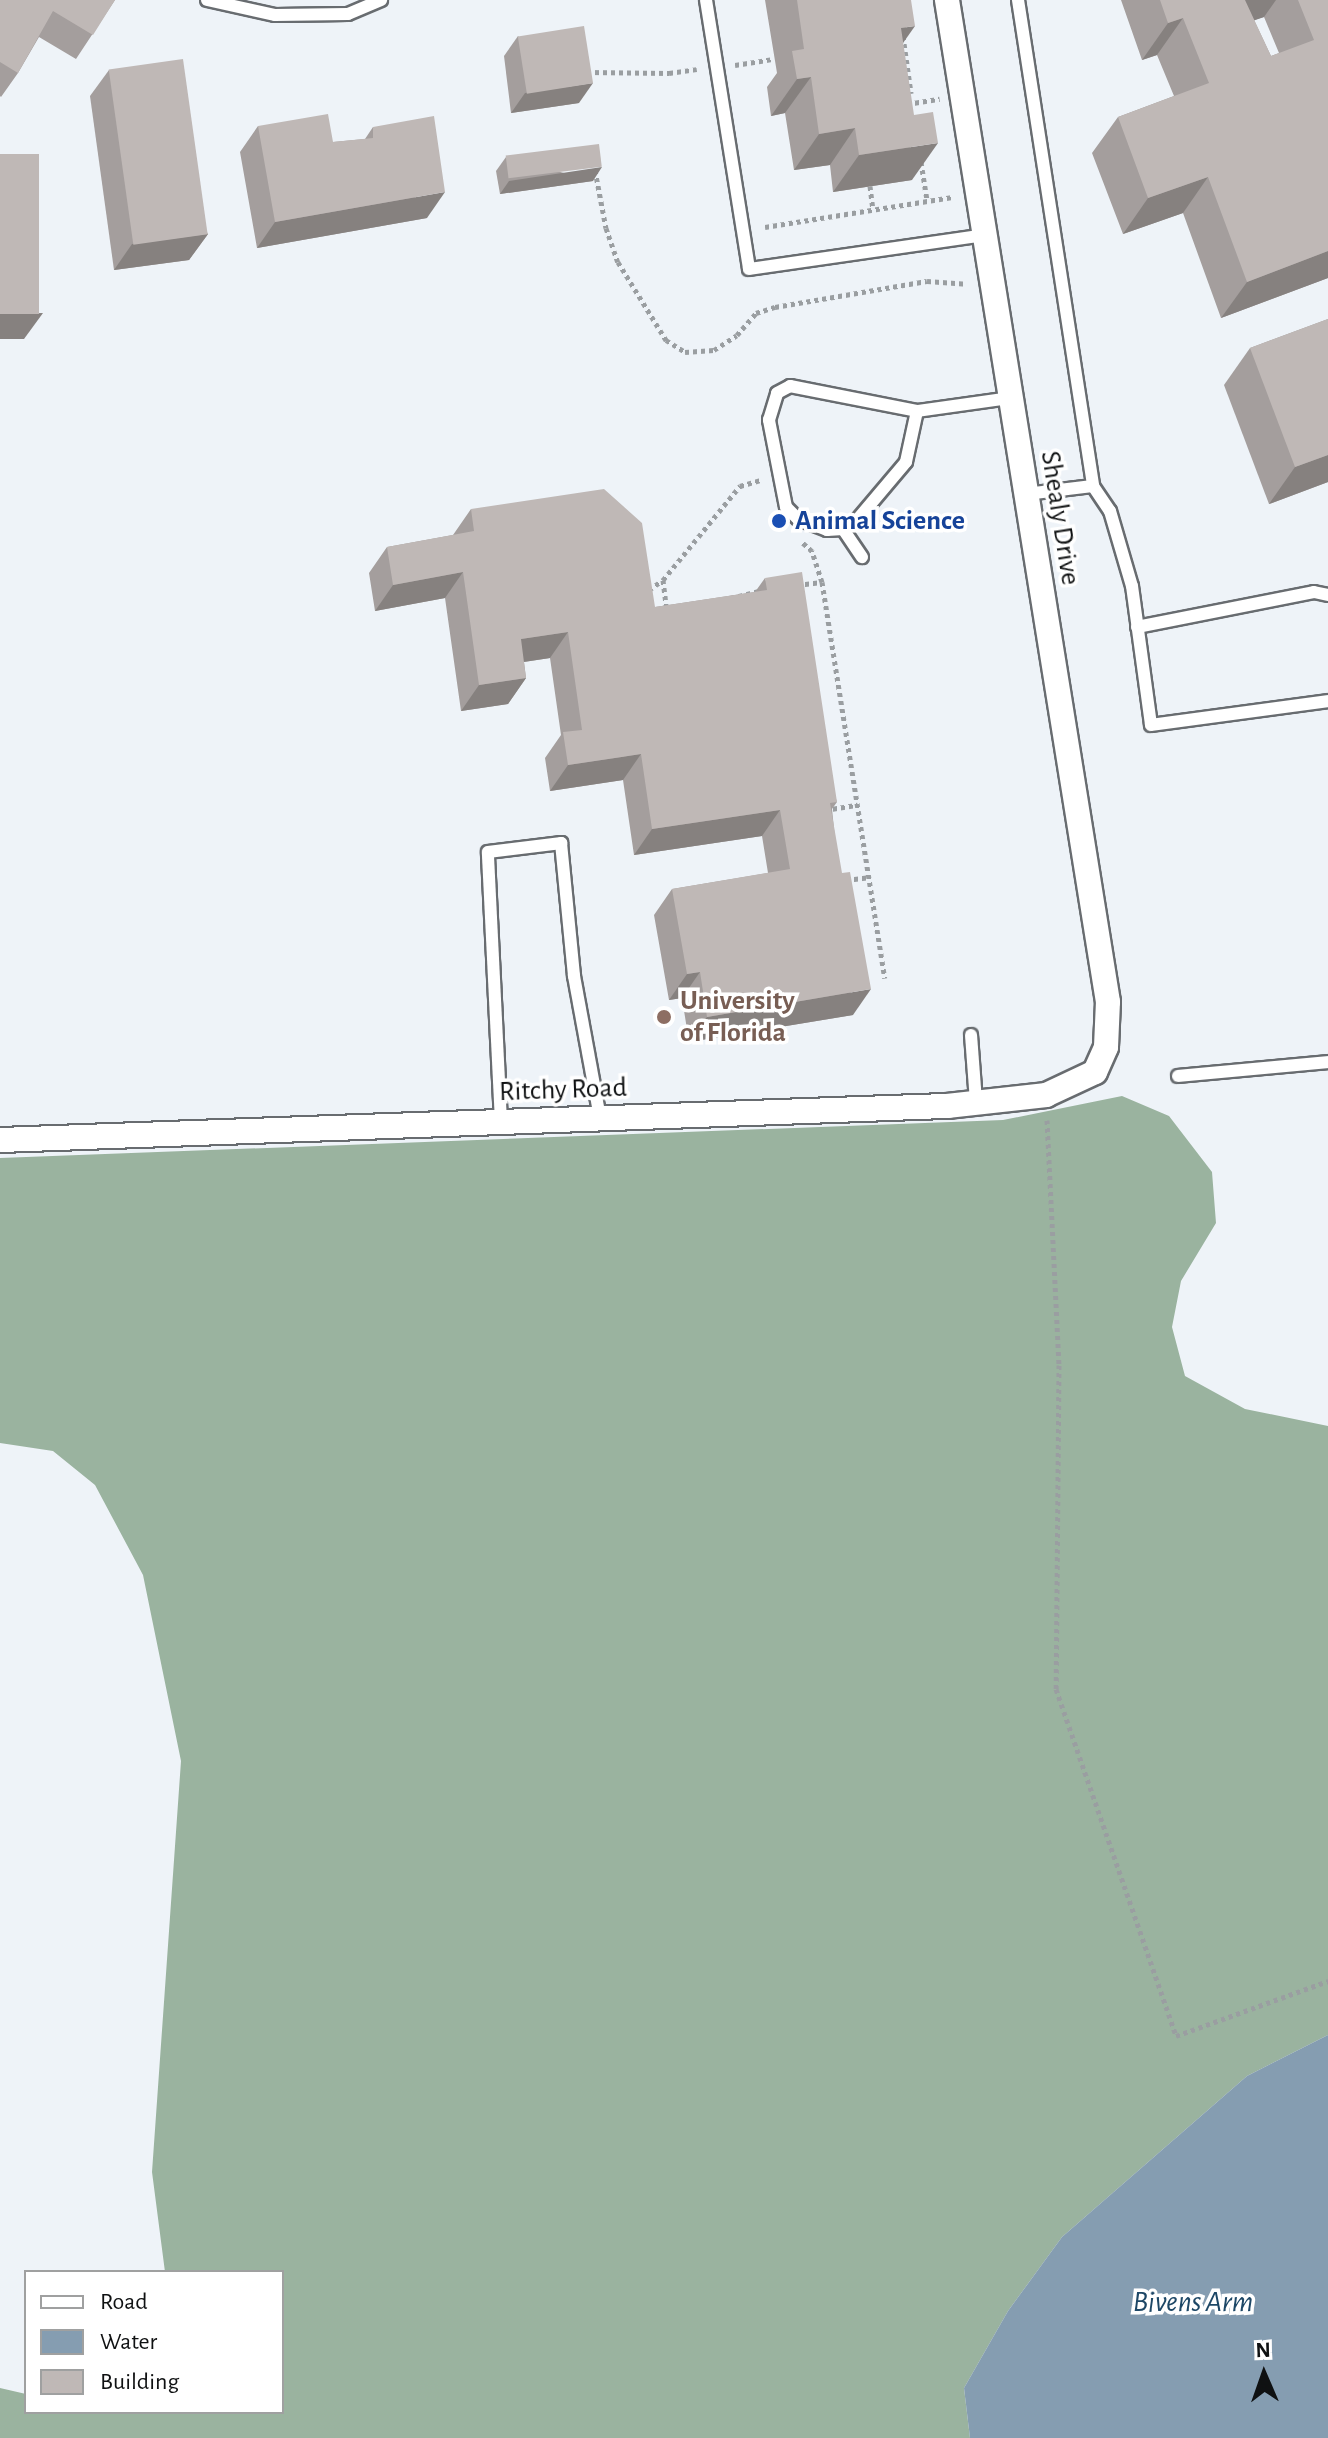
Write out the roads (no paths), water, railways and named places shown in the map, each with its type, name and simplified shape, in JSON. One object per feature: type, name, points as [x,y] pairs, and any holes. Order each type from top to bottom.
[{"type":"street","name":"Shealy Drive","points":[[947,0],[1108,1002],[1106,1047]]},
{"type":"street","name":"Ritchy Road","points":[[0,1140],[976,1102],[1046,1095],[1095,1072],[1106,1047]]},
{"type":"lane","points":[[207,0],[275,15],[348,14],[381,0]]},
{"type":"lane","points":[[706,0],[749,269],[984,235]]},
{"type":"lane","points":[[1018,0],[1093,486],[1110,511],[1124,550],[1151,725],[1328,701]]},
{"type":"lane","points":[[917,411],[906,462],[874,505],[843,529],[827,530],[809,524],[786,507],[769,420],[777,393],[790,386],[917,411],[1010,398]]},
{"type":"lane","points":[[1026,494],[1093,486]]},
{"type":"lane","points":[[843,529],[862,557]]},
{"type":"lane","points":[[1137,627],[1314,592],[1328,595]]},
{"type":"lane","points":[[501,1122],[488,852],[561,843],[574,976],[600,1118]]},
{"type":"lane","points":[[971,1035],[976,1102]]},
{"type":"lane","points":[[1178,1076],[1328,1062]]},
{"type":"water","name":"Bivens Arm","points":[[1328,2035],[1328,2438],[970,2438],[964,2388],[1008,2311],[1062,2237],[1247,2076]]},
{"type":"place","name":"Animal Science","points":[[779,521]]},
{"type":"place","name":"University of Florida","points":[[664,1017]]}]
